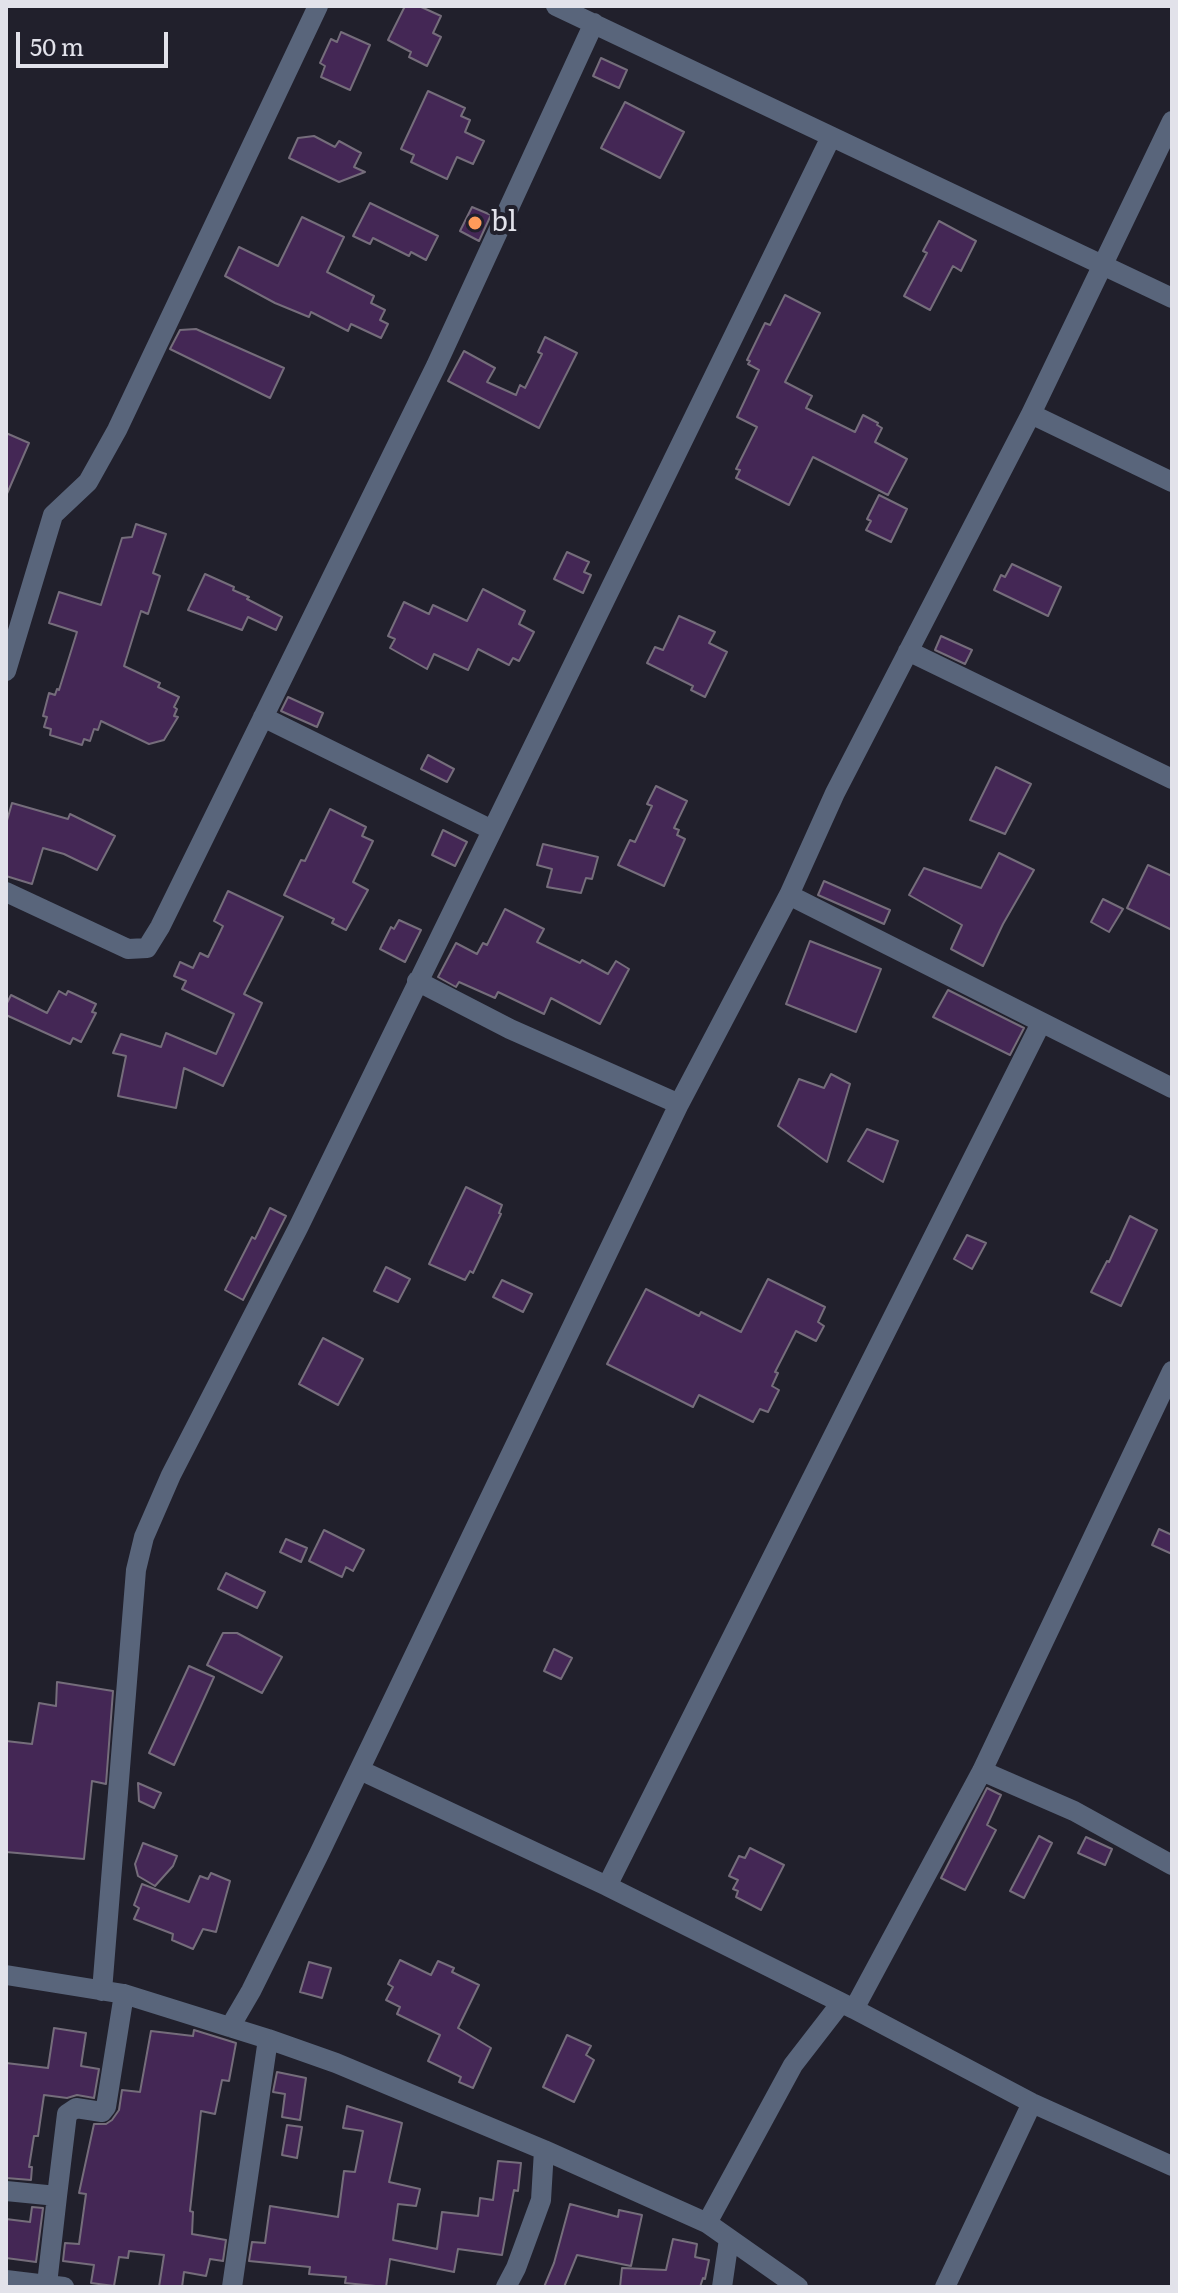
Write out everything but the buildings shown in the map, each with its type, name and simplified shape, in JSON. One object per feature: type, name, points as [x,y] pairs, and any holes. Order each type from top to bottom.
[{"type":"street","points":[[6,671],[53,515],[88,482],[117,430],[318,6]]},
{"type":"street","points":[[556,6],[1172,298]]},
{"type":"street","points":[[6,892],[128,949],[147,948],[436,366],[594,23]]},
{"type":"street","points":[[230,2027],[251,1991],[360,1770],[679,1104],[789,895],[835,793],[1031,414],[1172,121]]},
{"type":"street","points":[[102,1991],[136,1570],[144,1537],[171,1475],[298,1228],[831,137]]},
{"type":"street","points":[[1031,414],[1172,482]]},
{"type":"street","points":[[908,651],[1172,779]]},
{"type":"street","points":[[263,717],[492,830]]},
{"type":"street","points":[[789,895],[1172,1088]]},
{"type":"street","points":[[417,981],[510,1029],[679,1104]]},
{"type":"street","points":[[607,1886],[1041,1023]]},
{"type":"street","points":[[707,2223],[793,2065],[848,2006],[982,1771],[1172,1371]]},
{"type":"street","points":[[360,1770],[607,1886],[848,2006],[1032,2103],[1172,2166]]},
{"type":"street","points":[[982,1771],[1074,1811],[1172,1865]]},
{"type":"street","points":[[6,1975],[124,1994],[336,2063],[544,2150],[707,2223],[798,2287]]},
{"type":"street","points":[[6,2280],[55,2286],[57,2196],[67,2114],[76,2108],[102,2112],[106,2107],[124,1994]]},
{"type":"street","points":[[232,2287],[268,2039]]},
{"type":"street","points":[[945,2287],[1032,2103]]},
{"type":"street","points":[[506,2287],[541,2200],[544,2150]]},
{"type":"street","points":[[6,2191],[57,2196]]},
{"type":"street","points":[[722,2287],[729,2239]]},
{"type":"place","name":"bl","points":[[475,223]]}]
